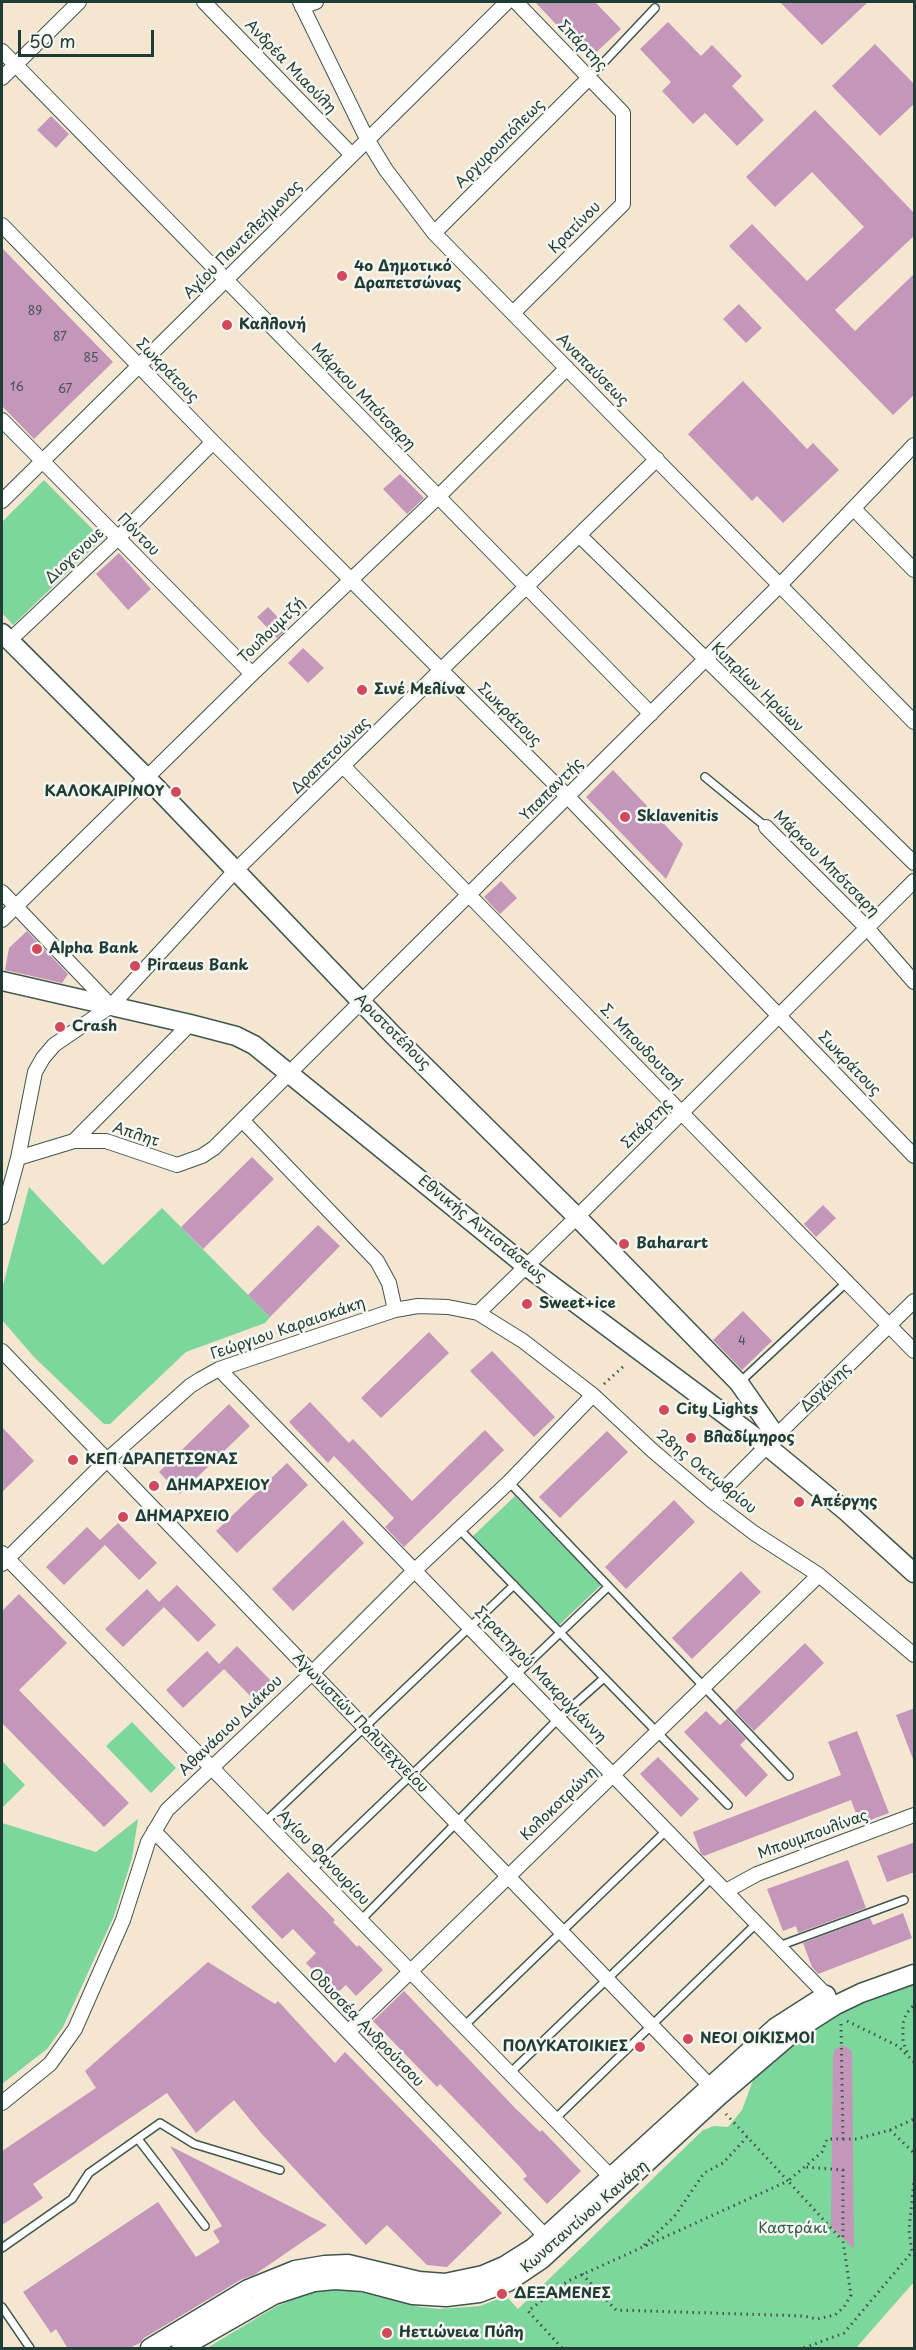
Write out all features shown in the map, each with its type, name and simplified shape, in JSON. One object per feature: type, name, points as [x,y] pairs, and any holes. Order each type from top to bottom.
[{"type":"street","points":[[2,78],[79,2]]},
{"type":"street","name":"Ανδρέα Μιαούλη","points":[[204,2],[352,155]]},
{"type":"street","points":[[301,4],[316,2]]},
{"type":"street","name":"Αγίου Παντελεήμονος","points":[[2,501],[507,2]]},
{"type":"street","name":"Σπάρτης","points":[[516,2],[623,114]]},
{"type":"street","name":"Αναπαύσεως","points":[[301,4],[368,139],[386,170],[435,233],[915,722]]},
{"type":"street","name":"Μάρκου Μπότσαρη","points":[[2,51],[651,714]]},
{"type":"street","name":"Αργυρουπόλεως","points":[[435,233],[589,78]]},
{"type":"street","name":"Κρατίνου","points":[[513,313],[623,204],[623,114]]},
{"type":"street","name":"Σωκράτους","points":[[2,225],[213,442],[568,797],[915,1156]]},
{"type":"street","name":"Τουλουμτζή","points":[[2,920],[252,674],[438,497],[567,368]]},
{"type":"street","name":"Πόντου","points":[[2,420],[252,674]]},
{"type":"street","name":"Διογενουε","points":[[4,636],[118,538],[213,442]]},
{"type":"street","name":"Υπαπαντής","points":[[207,1154],[362,1003],[780,585],[915,445]]},
{"type":"street","name":"Δραπετσώνας","points":[[2,1217],[18,1158],[35,1072],[54,1045],[111,1006],[236,870],[657,459]]},
{"type":"street","points":[[854,509],[915,570]]},
{"type":"street","name":"Κυπρίων Ηρώων","points":[[579,535],[704,660],[915,863]]},
{"type":"street","name":"Αριστοτέλους","points":[[4,636],[147,778],[362,1003],[577,1217],[739,1383],[772,1441]]},
{"type":"street","name":"Σ. Μπουδουτσή","points":[[344,767],[915,1351]]},
{"type":"street","name":"Μάρκου Μπότσαρη","points":[[766,827],[867,928],[915,982]]},
{"type":"street","name":"Σπάρτης","points":[[478,1313],[915,881]]},
{"type":"street","points":[[2,892],[111,1006]]},
{"type":"street","name":"Εθνικής Αντιστάσεως","points":[[2,981],[190,1024],[246,1040],[290,1072],[526,1266],[640,1350],[772,1441],[915,1573]]},
{"type":"street","points":[[74,1141],[190,1024]]},
{"type":"street","points":[[242,1120],[377,1261],[389,1283],[395,1310]]},
{"type":"street","name":"Απλητ","points":[[18,1158],[74,1141],[106,1141],[177,1165],[207,1154]]},
{"type":"street","name":"Δογάνης","points":[[712,1501],[915,1301]]},
{"type":"street","name":"Γεώργιου Καραισκάκη","points":[[3,1558],[190,1386],[219,1369],[395,1310],[434,1306],[478,1313]]},
{"type":"street","name":"28ης Οκτωβρίου","points":[[478,1313],[523,1341],[593,1395],[653,1451],[712,1501],[754,1533],[819,1575],[915,1655]]},
{"type":"street","name":"Αγωνιστών Πολυτεχνείου","points":[[2,1351],[652,2026],[714,2094]]},
{"type":"street","name":"Στρατηγού Μακρυγιάννη","points":[[219,1369],[831,2000]]},
{"type":"street","name":"Αθανάσιου Διάκου","points":[[2,2103],[50,2064],[75,2029],[123,1920],[143,1857],[154,1831],[167,1810],[312,1673],[415,1570],[460,1530],[593,1395]]},
{"type":"street","name":"Αγίου Φανουρίου","points":[[3,1558],[212,1767],[616,2182]]},
{"type":"street","name":"Κολοκοτρώνη","points":[[348,2032],[819,1575]]},
{"type":"street","name":"Μπουμπουλίνας","points":[[726,1891],[757,1874],[915,1815]]},
{"type":"street","name":"Οδυσσέα Ανδρούτσου","points":[[154,1831],[551,2242]]},
{"type":"street","name":"Κωνσταντίνου Κανάρη","points":[[181,2349],[251,2306],[293,2288],[335,2280],[364,2282],[422,2296],[446,2297],[469,2295],[508,2282],[530,2268],[551,2242],[714,2094],[776,2027],[831,2000],[861,1993],[915,1974]]},
{"type":"street","name":"Κωνσταντίνου Κανάρη","points":[[150,2349],[248,2289],[295,2270],[348,2264],[419,2281],[445,2283],[483,2275],[504,2266],[528,2251],[551,2242]]},
{"type":"lane","points":[[589,78],[655,8]]},
{"type":"lane","name":"Μάρκου Μπότσαρη","points":[[705,777],[766,827]]},
{"type":"lane","points":[[739,1383],[847,1282]]},
{"type":"lane","points":[[509,1482],[789,1776]]},
{"type":"lane","points":[[460,1530],[728,1805]]},
{"type":"lane","points":[[266,1822],[514,1585]]},
{"type":"lane","points":[[312,1870],[608,1587]]},
{"type":"lane","points":[[361,1920],[559,1718],[604,1678]]},
{"type":"lane","points":[[464,2026],[667,1830]]},
{"type":"lane","points":[[510,2073],[713,1877]]},
{"type":"lane","points":[[779,1946],[903,1900]]},
{"type":"lane","points":[[555,2119],[757,1923]]},
{"type":"lane","points":[[2,2248],[72,2199],[89,2173],[160,2123],[194,2144],[280,2170]]},
{"type":"lane","points":[[138,2139],[205,2226]]},
{"type":"lane","points":[[2,2307],[30,2349]]},
{"type":"path","points":[[593,1395],[640,1350]]},
{"type":"path","points":[[914,2060],[906,2051],[902,2033],[906,2014],[915,2005]]},
{"type":"path","points":[[843,2139],[840,2016],[855,2026],[898,2046],[914,2060]]},
{"type":"path","points":[[714,2094],[747,2137],[843,2241]]},
{"type":"path","points":[[562,2349],[528,2311],[568,2281],[788,2181],[822,2152],[827,2139],[857,2139],[890,2130],[915,2119]]},
{"type":"path","points":[[890,2130],[915,2153]]},
{"type":"path","points":[[641,2248],[674,2217],[704,2173],[723,2163],[747,2137]]},
{"type":"path","points":[[582,2274],[616,2310],[804,2316],[824,2319],[835,2315],[844,2307],[850,2295],[843,2241],[843,2170],[805,2167]]},
{"type":"path","points":[[804,2349],[844,2333],[912,2252],[909,2230],[915,2180]]},
{"type":"green space","points":[[44,480],[102,539],[13,625],[2,613],[2,522]]},
{"type":"green space","points":[[29,1187],[103,1265],[162,1208],[270,1317],[265,1323],[186,1352],[110,1424],[104,1424],[34,1357],[2,1320],[2,1289]]},
{"type":"green space","points":[[515,1496],[601,1585],[558,1626],[472,1537]]},
{"type":"green space","points":[[132,1722],[176,1768],[151,1793],[106,1746]]},
{"type":"green space","points":[[2,1761],[25,1785],[2,1808]]},
{"type":"green space","points":[[138,1819],[132,1858],[114,1916],[63,2027],[47,2049],[2,2084],[2,1823],[96,1852]]},
{"type":"green space","name":"Καστράκι","points":[[914,1983],[914,2282],[856,2348],[207,2348],[277,2306],[306,2294],[323,2290],[352,2290],[421,2307],[440,2309],[480,2306],[506,2296],[518,2309],[703,2130],[714,2126],[728,2127],[742,2110],[756,2072],[770,2059],[839,2010]]},
{"type":"building","points":[[535,2],[595,2],[621,29],[589,59]]},
{"type":"building","points":[[780,2],[868,2],[822,45]]},
{"type":"building","points":[[668,22],[701,56],[712,45],[742,76],[732,86],[764,120],[737,146],[705,113],[693,124],[662,91],[671,82],[640,49]]},
{"type":"building","points":[[875,44],[915,85],[915,103],[880,136],[832,86]]},
{"type":"building","points":[[815,110],[915,214],[915,235],[835,310],[855,331],[915,273],[915,394],[893,415],[729,246],[752,224],[807,281],[864,227],[812,172],[775,207],[746,177]]},
{"type":"building","points":[[51,116],[69,134],[56,148],[37,130]]},
{"type":"building","points":[[2,248],[113,362],[34,439],[2,406]]},
{"type":"building","points":[[739,304],[762,328],[746,343],[723,319]]},
{"type":"building","points":[[743,381],[807,449],[813,443],[839,470],[783,523],[757,496],[752,501],[688,434]]},
{"type":"building","points":[[400,474],[424,498],[407,514],[383,489]]},
{"type":"building","points":[[119,553],[151,589],[128,610],[96,574]]},
{"type":"building","points":[[268,607],[288,628],[277,638],[257,617]]},
{"type":"building","points":[[303,648],[324,668],[308,683],[288,663]]},
{"type":"building","points":[[613,770],[683,844],[666,879],[586,797]]},
{"type":"building","points":[[501,881],[517,898],[500,914],[484,897]]},
{"type":"building","points":[[27,931],[68,974],[62,983],[5,970],[9,948]]},
{"type":"building","points":[[252,1157],[274,1179],[203,1249],[181,1227]]},
{"type":"building","points":[[823,1205],[836,1218],[816,1237],[804,1224]]},
{"type":"building","points":[[318,1225],[340,1246],[270,1317],[248,1295]]},
{"type":"building","points":[[743,1311],[772,1341],[742,1370],[713,1340]]},
{"type":"building","points":[[429,1332],[449,1353],[381,1418],[361,1398]]},
{"type":"building","points":[[492,1351],[555,1417],[534,1437],[470,1371]]},
{"type":"building","points":[[310,1402],[349,1443],[353,1439],[412,1501],[485,1430],[504,1450],[404,1547],[385,1527],[394,1518],[334,1456],[328,1463],[289,1422]]},
{"type":"building","points":[[229,1404],[250,1426],[180,1494],[159,1472]]},
{"type":"building","points":[[2,1427],[34,1461],[2,1492]]},
{"type":"building","points":[[607,1431],[628,1452],[560,1518],[539,1497]]},
{"type":"building","points":[[287,1463],[308,1485],[237,1553],[216,1531]]},
{"type":"building","points":[[674,1500],[695,1522],[626,1589],[605,1567]]},
{"type":"building","points":[[343,1520],[364,1543],[293,1611],[272,1589]]},
{"type":"building","points":[[118,1523],[157,1563],[139,1580],[105,1545],[64,1585],[46,1567],[87,1527],[100,1540]]},
{"type":"building","points":[[741,1571],[761,1592],[692,1659],[672,1638]]},
{"type":"building","points":[[177,1585],[216,1625],[198,1642],[164,1607],[123,1647],[105,1629],[147,1589],[159,1602]]},
{"type":"building","points":[[19,1594],[67,1643],[19,1690],[129,1803],[104,1827],[2,1723],[2,1611]]},
{"type":"building","points":[[805,1643],[824,1663],[754,1731],[735,1711]]},
{"type":"building","points":[[237,1646],[276,1686],[258,1704],[224,1669],[183,1708],[166,1690],[207,1651],[219,1664]]},
{"type":"building","points":[[915,1708],[915,1759],[913,1759],[896,1715]]},
{"type":"building","points":[[706,1711],[720,1725],[727,1719],[746,1739],[740,1745],[768,1775],[746,1797],[684,1732]]},
{"type":"building","points":[[857,1731],[889,1813],[860,1824],[851,1800],[704,1856],[701,1854],[693,1832],[841,1775],[828,1742]]},
{"type":"building","points":[[658,1757],[699,1799],[681,1817],[640,1774]]},
{"type":"building","points":[[915,1842],[915,1872],[887,1882],[877,1856]]},
{"type":"building","points":[[848,1860],[866,1908],[798,1933],[796,1926],[783,1931],[767,1889]]},
{"type":"building","points":[[288,1872],[335,1920],[333,1922],[357,1947],[359,1945],[383,1970],[356,1996],[346,1985],[336,1994],[306,1963],[316,1953],[293,1929],[282,1939],[251,1907]]},
{"type":"building","points":[[903,1913],[912,1938],[818,1974],[812,1967],[803,1943],[870,1918],[873,1925]]},
{"type":"building","points":[[208,1962],[275,2004],[278,2001],[335,2063],[345,2052],[502,2213],[447,2267],[427,2265],[387,2225],[366,2245],[261,2133],[234,2100],[196,2133],[167,2093],[33,2184],[43,2198],[2,2225],[2,2151],[96,2088],[85,2071]]},
{"type":"building","points":[[404,1991],[515,2108],[540,2132],[542,2130],[581,2171],[547,2204],[523,2179],[527,2176],[520,2167],[440,2084],[437,2087],[373,2021]]},
{"type":"building","points":[[843,2045],[851,2050],[852,2055],[854,2249],[831,2227],[833,2054],[834,2050]]},
{"type":"building","points":[[170,2146],[327,2225],[254,2275],[242,2279],[144,2338],[140,2343],[127,2349],[68,2349],[56,2329],[51,2333],[23,2292],[158,2202],[196,2257],[220,2242],[213,2231],[222,2226]]},
{"type":"place","name":"4ο Δημοτικό Δραπετσώνας","points":[[342,276]]},
{"type":"place","name":"Καλλονή","points":[[227,325]]},
{"type":"place","name":"Σινέ Μελίνα","points":[[362,690]]},
{"type":"place","name":"ΚΑΛΟΚΑΙΡΙΝΟΥ","points":[[176,792]]},
{"type":"place","name":"Sklavenitis","points":[[625,817]]},
{"type":"place","name":"Alpha Bank","points":[[37,949]]},
{"type":"place","name":"Piraeus Bank","points":[[135,966]]},
{"type":"place","name":"Crash","points":[[60,1027]]},
{"type":"place","name":"Baharart","points":[[624,1244]]},
{"type":"place","name":"Sweet+ice","points":[[527,1304]]},
{"type":"place","name":"City Lights","points":[[664,1410]]},
{"type":"place","name":"Βλαδίμηρος","points":[[691,1438]]},
{"type":"place","name":"ΚΕΠ ΔΡΑΠΕΤΣΩΝΑΣ","points":[[73,1460]]},
{"type":"place","name":"ΔΗΜΑΡΧΕΙΟΥ","points":[[154,1486]]},
{"type":"place","name":"Απέργης","points":[[799,1502]]},
{"type":"place","name":"ΔΗΜΑΡΧΕΙΟ","points":[[123,1517]]},
{"type":"place","name":"ΝΕΟΙ ΟΙΚΙΣΜΟΙ","points":[[688,2039]]},
{"type":"place","name":"ΠΟΛΥΚΑΤΟΙΚΙΕΣ","points":[[640,2047]]},
{"type":"place","name":"ΔΕΞΑΜΕΝΕΣ","points":[[502,2294]]},
{"type":"place","name":"Ηετιώνεια Πύλη","points":[[387,2333]]}]
